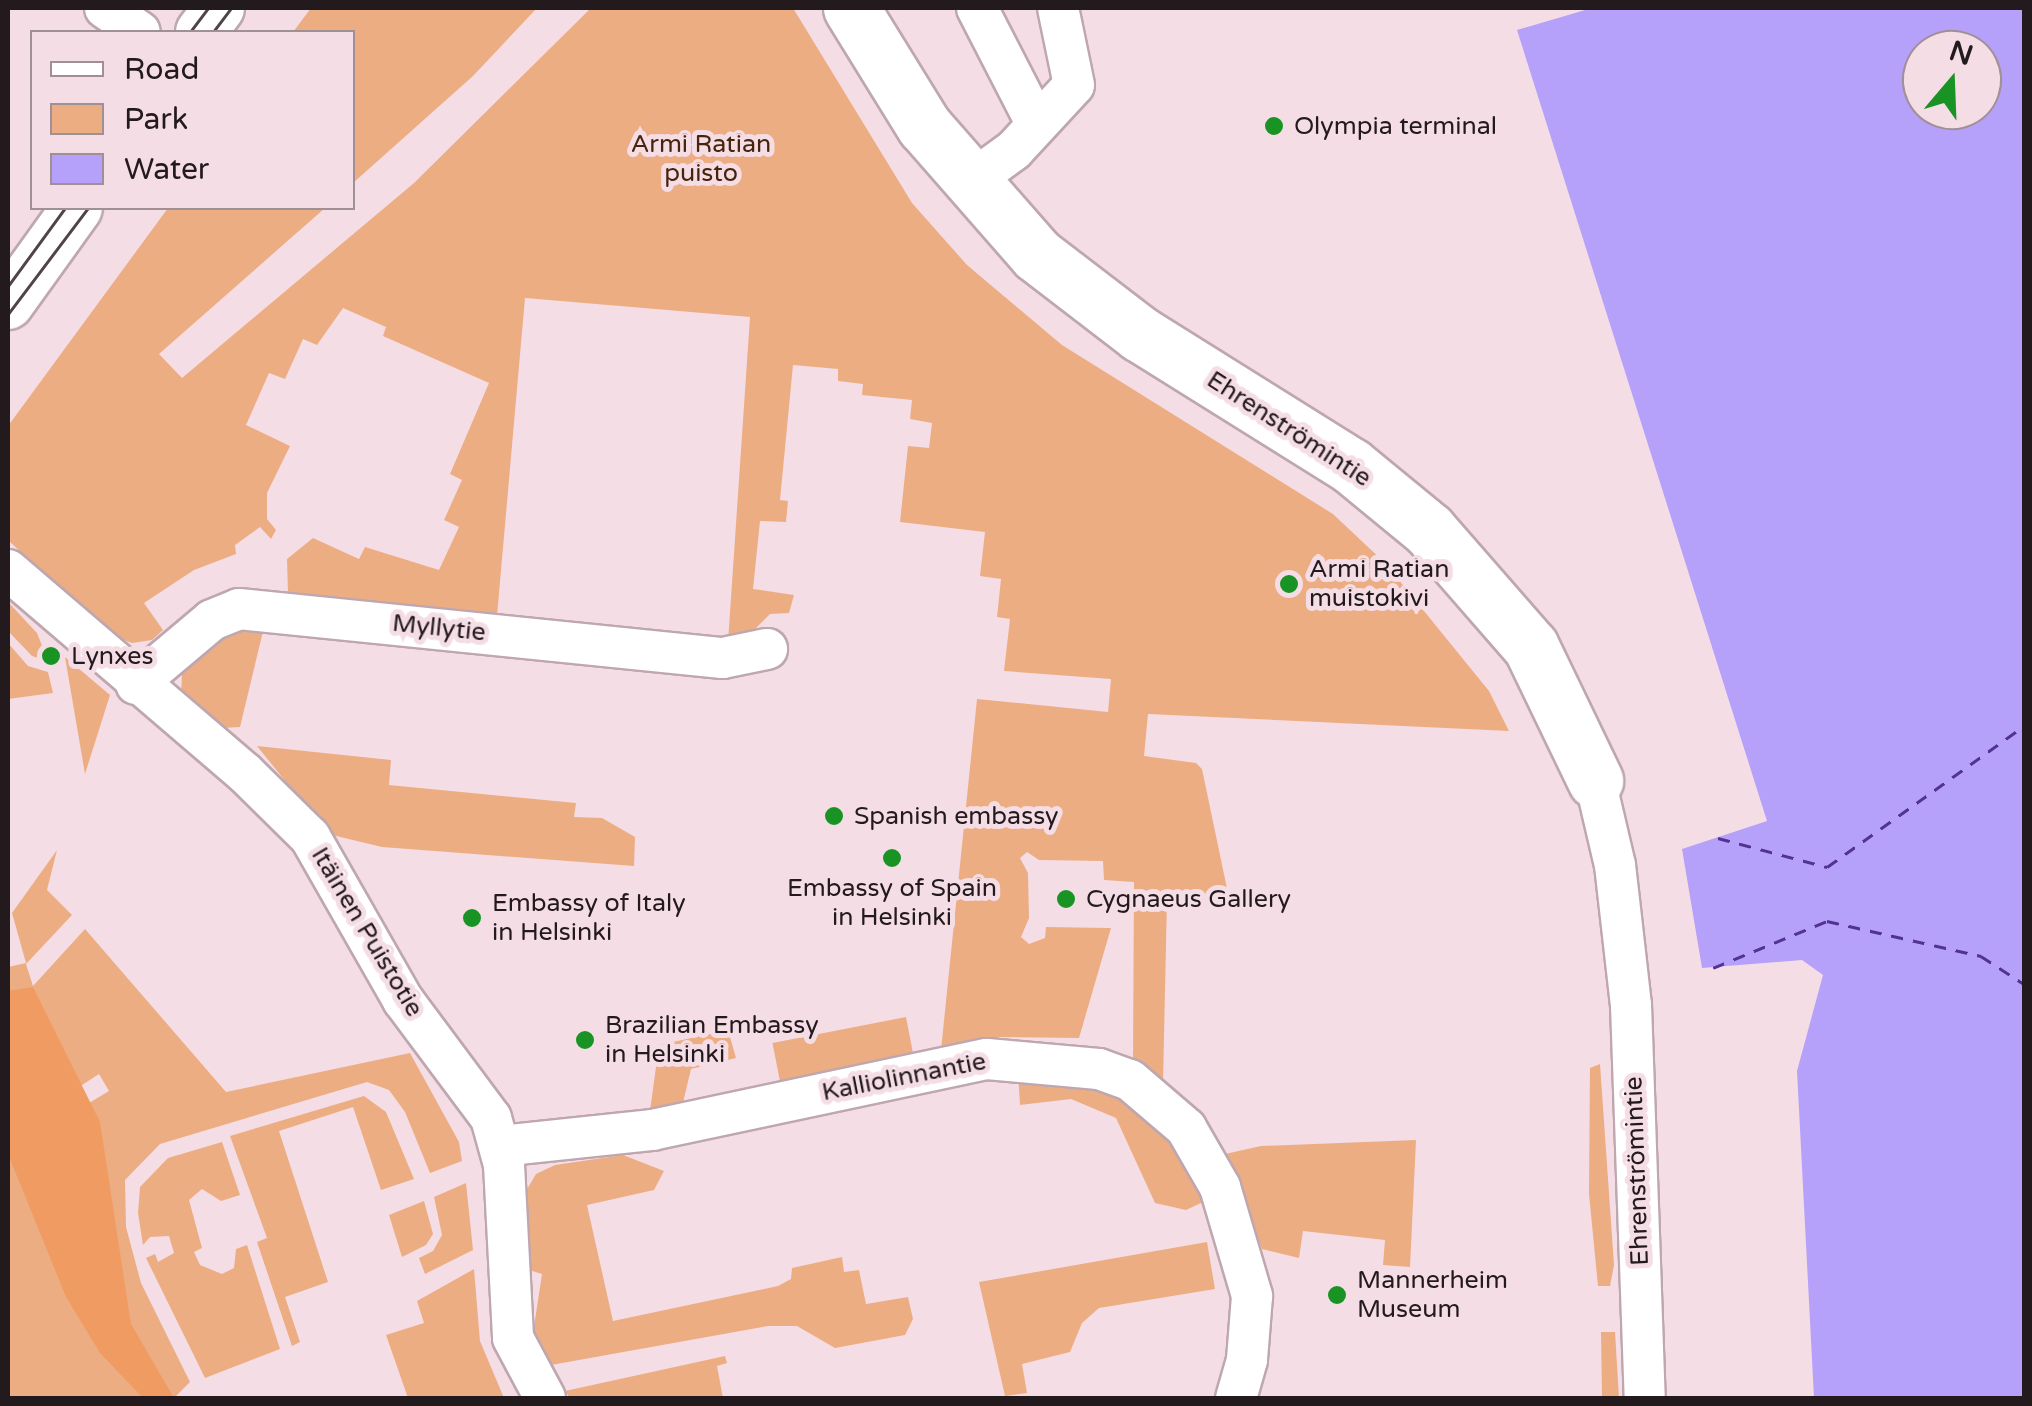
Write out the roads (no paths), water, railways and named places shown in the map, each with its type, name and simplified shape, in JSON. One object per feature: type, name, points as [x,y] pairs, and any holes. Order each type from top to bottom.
[{"type":"main road","name":"Ehrenströmintie","points":[[852,8],[883,66],[970,182],[1018,236],[1084,296],[1350,464],[1429,530],[1531,646],[1595,780]]},
{"type":"street","points":[[105,8],[137,30]]},
{"type":"street","points":[[202,30],[219,8]]},
{"type":"street","points":[[977,8],[1036,123]]},
{"type":"street","points":[[970,182],[1014,150],[1074,85],[1058,8]]},
{"type":"street","points":[[8,304],[77,210]]},
{"type":"street","name":"Itäinen Puistotie","points":[[8,570],[136,684],[245,773],[310,837],[404,1000],[491,1118],[500,1146],[512,1338],[544,1398]]},
{"type":"street","name":"Myllytie","points":[[136,684],[212,620],[239,609],[723,658],[766,649]]},
{"type":"street","name":"Ehrenströmintie","points":[[1595,780],[1615,865],[1631,1005],[1645,1398]]},
{"type":"street","name":"Kalliolinnantie","points":[[500,1146],[593,1140],[852,1086],[1015,1059],[1099,1069],[1142,1090],[1199,1143],[1244,1262],[1252,1324],[1236,1398]]},
{"type":"water","points":[[1592,8],[2024,8],[2024,1398],[1814,1398],[1797,1071],[1823,975],[1802,960],[1702,968],[1682,849],[1767,821],[1517,30]]},
{"type":"tram line","points":[[192,30],[208,8]]},
{"type":"tram line","points":[[214,30],[231,8]]},
{"type":"tram line","points":[[8,286],[64,210]]},
{"type":"tram line","points":[[8,314],[86,210]]},
{"type":"place","name":"Olympia terminal","points":[[1274,126]]},
{"type":"place","name":"Armi Ratian muistokivi","points":[[1289,584]]},
{"type":"place","name":"Lynxes","points":[[51,656]]},
{"type":"place","name":"Spanish embassy","points":[[834,816]]},
{"type":"place","name":"Embassy of Spain in Helsinki","points":[[892,858]]},
{"type":"place","name":"Cygnaeus Gallery","points":[[1066,899]]},
{"type":"place","name":"Embassy of Italy in Helsinki","points":[[472,918]]},
{"type":"place","name":"Brazilian Embassy in Helsinki","points":[[585,1040]]},
{"type":"place","name":"Mannerheim Museum","points":[[1337,1295]]},
{"type":"park label","name":"Armi Ratian puisto","points":[[701,160]]}]
